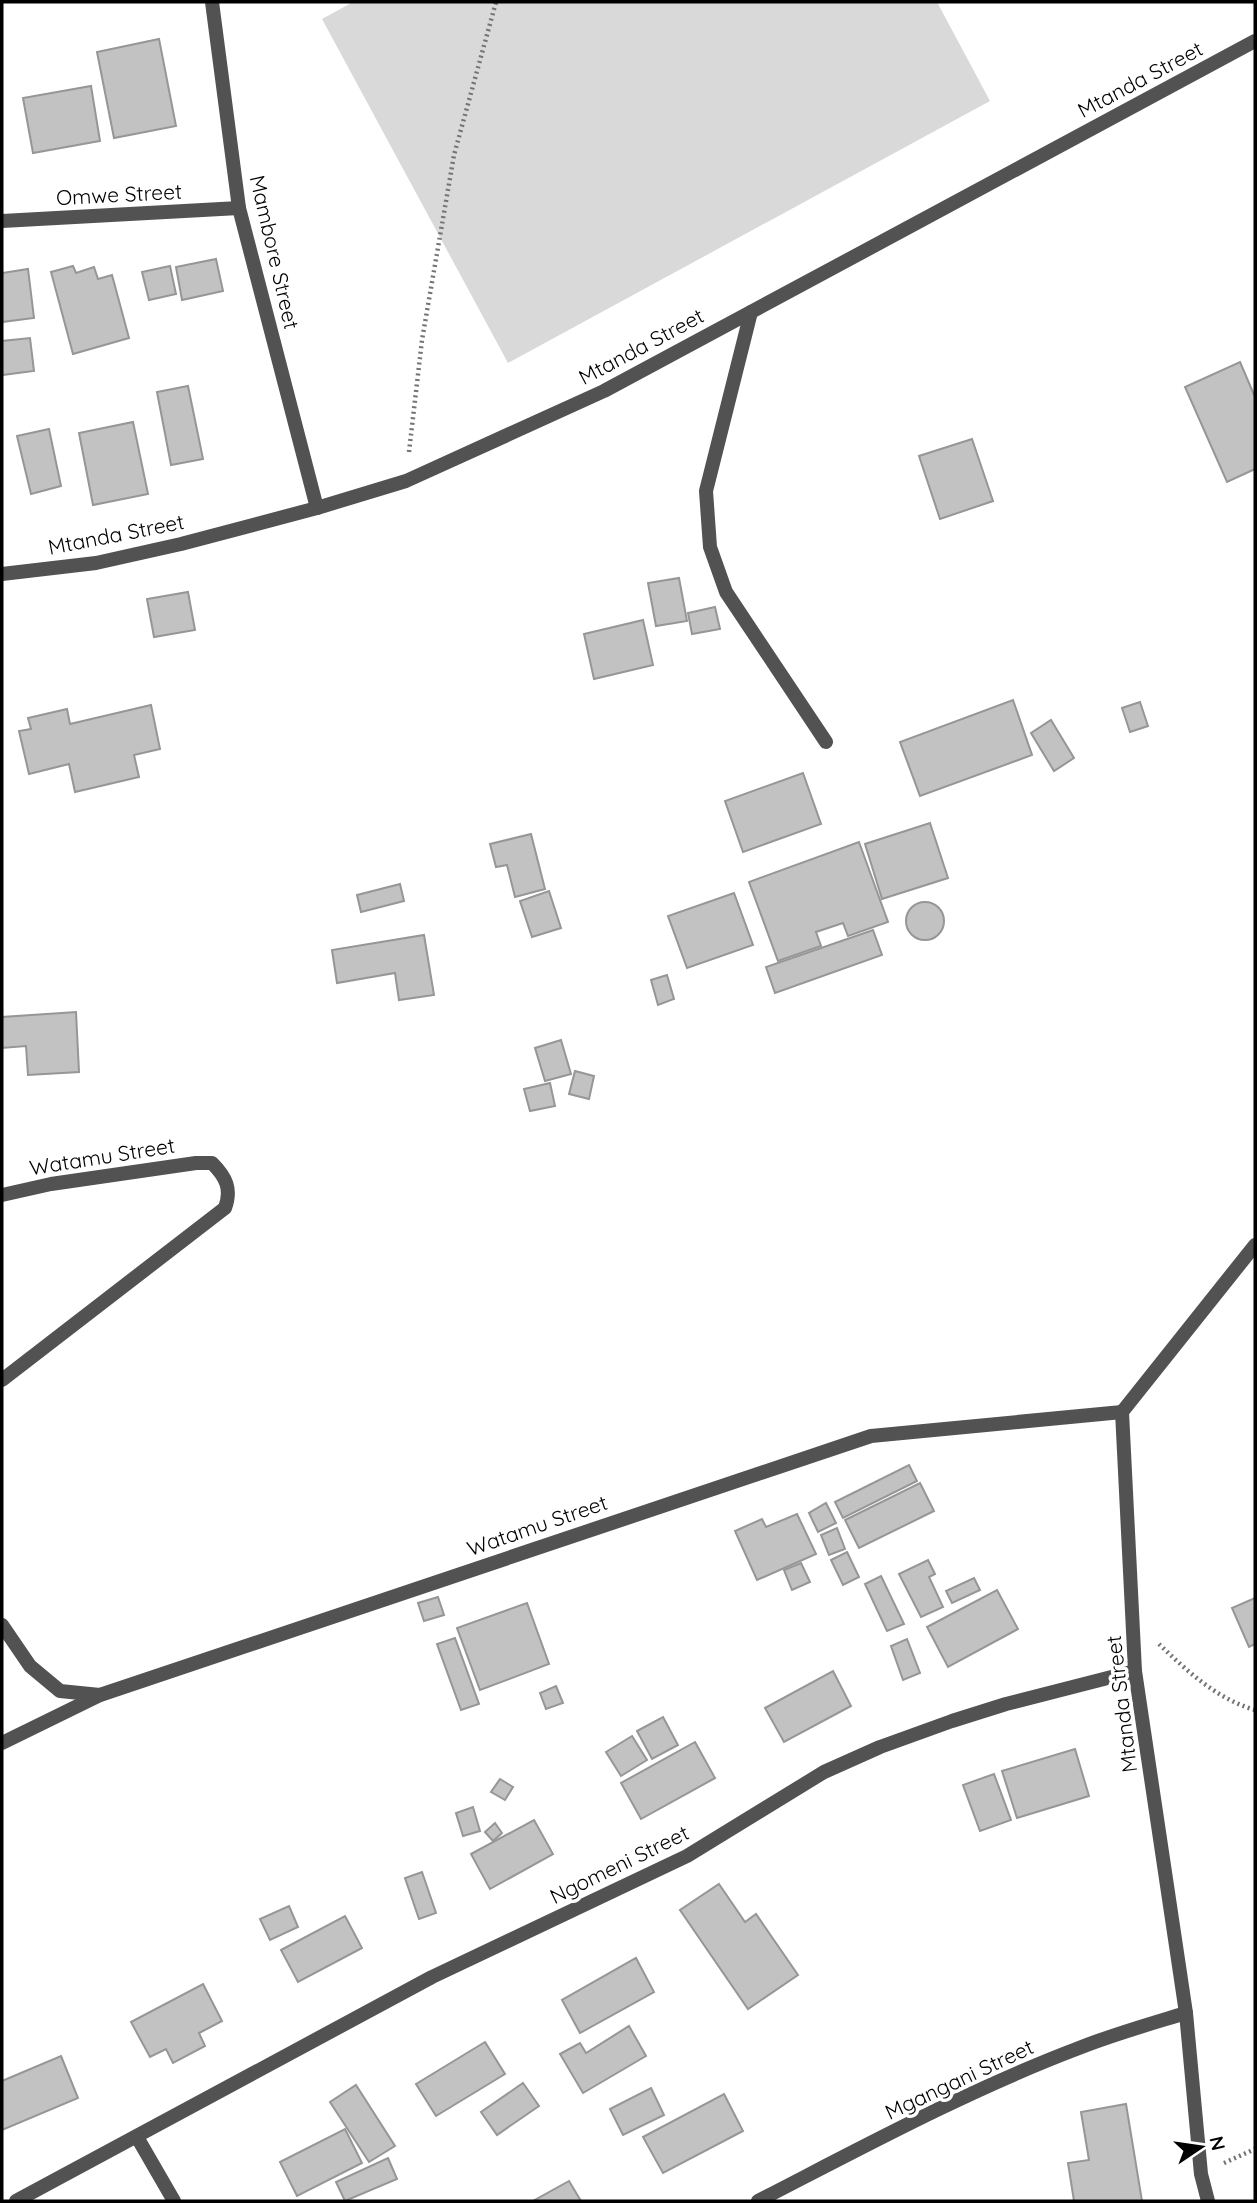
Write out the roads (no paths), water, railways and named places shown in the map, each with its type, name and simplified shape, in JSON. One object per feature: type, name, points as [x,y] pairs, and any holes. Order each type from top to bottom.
[{"type":"street","name":"Mambore Street","points":[[212,2],[239,208],[317,508]]},
{"type":"street","name":"Mtanda Street","points":[[2,574],[96,563],[181,544],[406,481],[604,391],[1255,41]]},
{"type":"street","name":"Omwe Street","points":[[2,221],[239,208]]},
{"type":"street","points":[[751,312],[706,492],[710,547],[726,592],[826,742]]},
{"type":"street","name":"Watamu Street","points":[[2,1195],[51,1184],[212,1163],[225,1175],[229,1196],[225,1208],[2,1380]]},
{"type":"street","points":[[1122,1412],[1255,1245]]},
{"type":"street","name":"Mtanda Street","points":[[1122,1412],[1135,1671],[1186,2013],[1201,2174],[1208,2201]]},
{"type":"street","name":"Watamu Street","points":[[2,1625],[30,1667],[60,1691],[100,1695],[871,1436],[1122,1412]]},
{"type":"street","name":"Ngomeni Street","points":[[16,2201],[432,1977],[687,1856],[824,1772],[880,1747],[952,1721],[1006,1704],[1135,1671]]},
{"type":"street","points":[[2,1743],[100,1695]]},
{"type":"street","name":"Mgangani Street","points":[[758,2201],[918,2119],[1012,2076],[1080,2047],[1186,2013]]},
{"type":"street","points":[[137,2137],[174,2201]]}]
